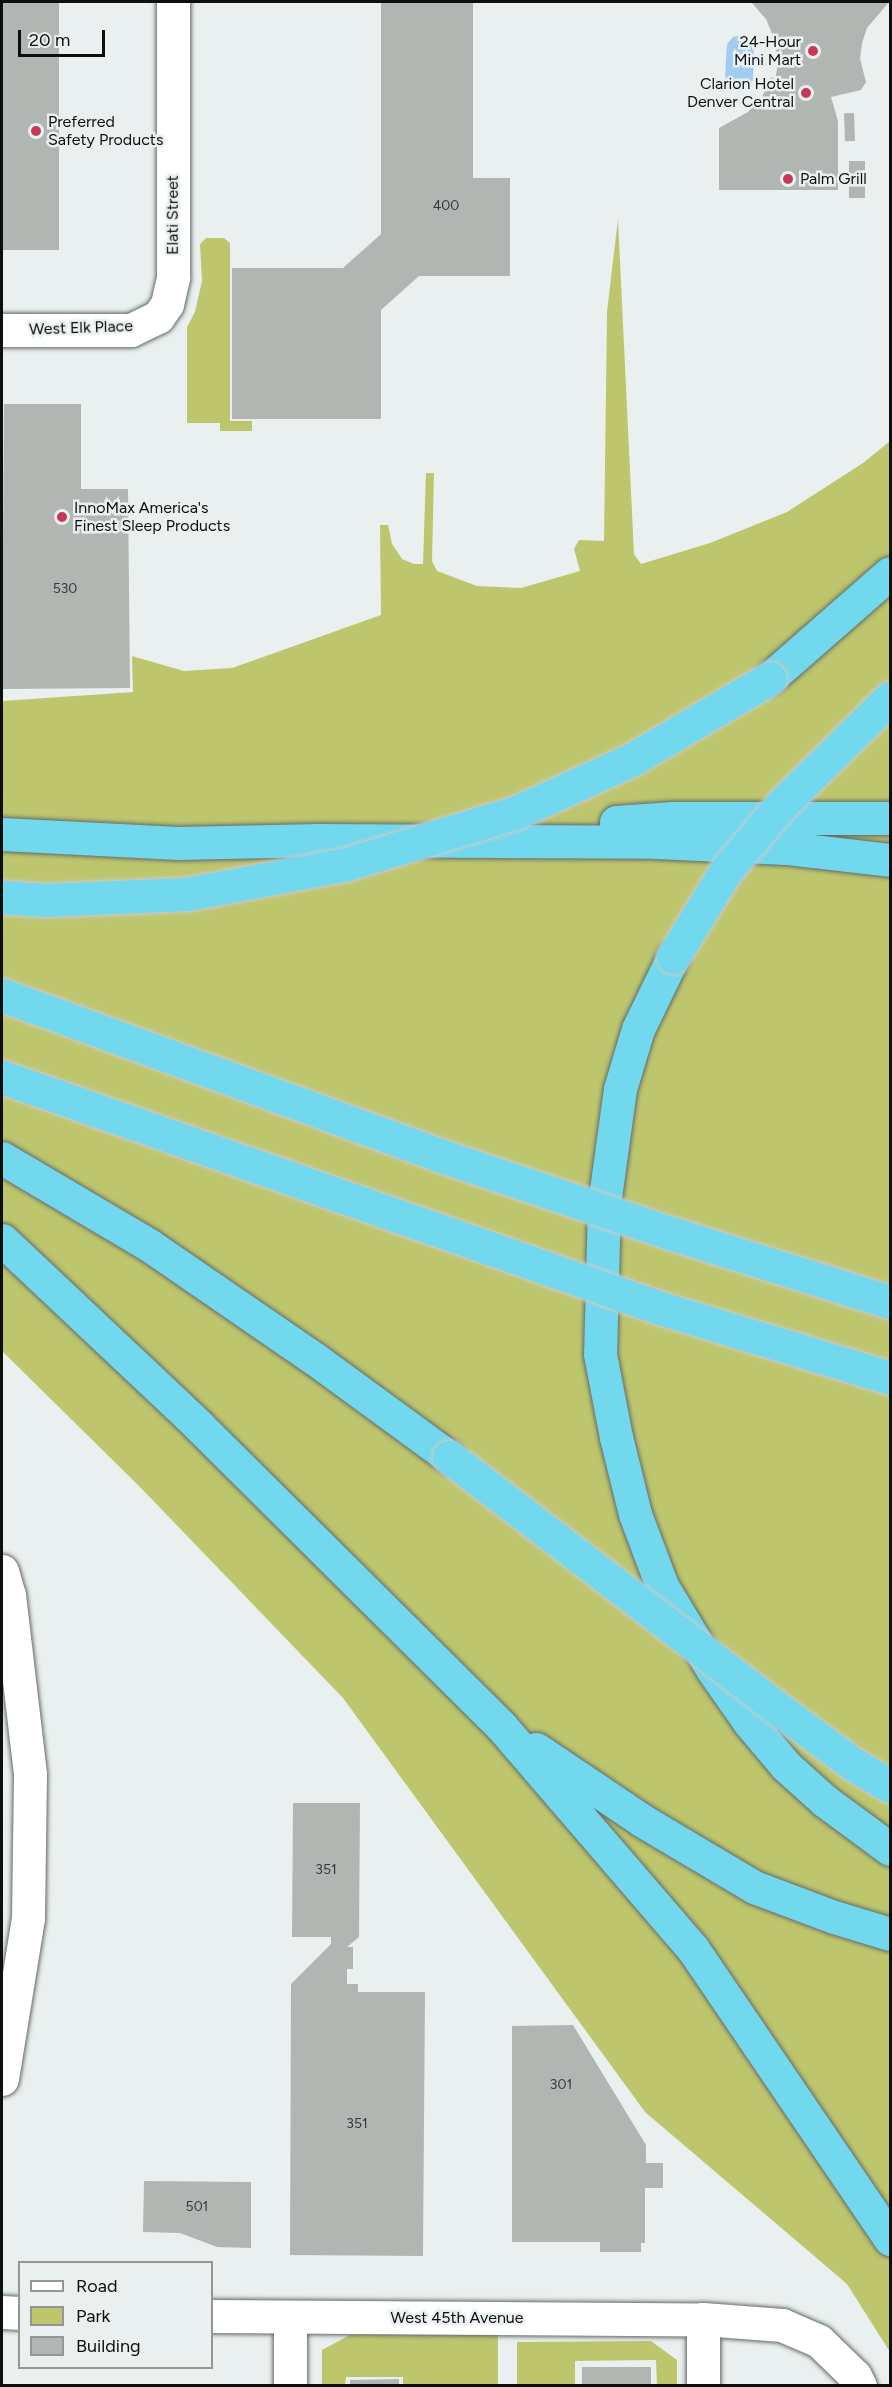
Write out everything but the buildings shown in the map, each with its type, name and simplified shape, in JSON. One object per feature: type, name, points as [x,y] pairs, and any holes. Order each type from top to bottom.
[{"type":"highway","points":[[2,897],[45,900],[188,894],[347,864],[517,812],[631,760],[770,678],[891,573]]},
{"type":"highway","points":[[891,698],[781,805],[725,872],[673,957],[638,1029],[620,1089],[604,1204],[600,1354],[616,1437],[635,1514],[662,1586],[712,1669],[749,1722],[786,1766],[825,1801],[891,1849]]},
{"type":"highway","points":[[318,840],[673,818],[891,818]]},
{"type":"highway","points":[[2,834],[178,843],[318,840],[656,842],[787,848],[891,860]]},
{"type":"highway","points":[[2,995],[440,1155],[673,1234],[891,1302]]},
{"type":"highway","points":[[2,1077],[660,1308],[891,1378]]},
{"type":"highway","points":[[2,1158],[149,1245],[315,1359],[449,1457],[765,1699],[853,1764],[891,1786]]},
{"type":"highway","points":[[2,1240],[197,1424],[502,1727],[693,1949],[891,2239]]},
{"type":"highway","points":[[502,1727],[643,1821],[754,1887],[834,1917],[891,1934]]},
{"type":"street","name":"Elati Street","points":[[158,317],[171,293],[173,278],[173,2]]},
{"type":"street","name":"West Elk Place","points":[[2,330],[131,330],[158,317]]},
{"type":"street","points":[[2,1570],[9,1595],[30,1775],[28,1918],[2,2079]]},
{"type":"street","points":[[2,2312],[18,2313]]},
{"type":"street","name":"West 45th Avenue","points":[[213,2316],[703,2319],[782,2325],[819,2342],[855,2376],[860,2385]]},
{"type":"street","points":[[290,2317],[290,2385]]},
{"type":"street","points":[[703,2319],[703,2385]]},
{"type":"green space","points":[[618,219],[634,554],[641,564],[710,543],[787,512],[863,463],[890,441],[890,2352],[847,2284],[645,2112],[343,1698],[141,1488],[2,1351],[2,701],[133,692],[132,656],[184,671],[232,668],[381,615],[380,525],[388,525],[392,544],[402,559],[414,564],[423,564],[426,473],[434,473],[432,561],[437,571],[477,586],[521,588],[580,571],[574,549],[579,540],[604,541],[607,312]]},
{"type":"green space","points":[[206,238],[224,238],[230,243],[230,421],[252,421],[252,431],[220,431],[220,423],[187,423],[187,327],[195,312],[202,281],[200,244]]},
{"type":"green space","points":[[350,2335],[498,2335],[498,2385],[403,2385],[403,2377],[346,2377],[345,2385],[322,2385],[322,2350]]},
{"type":"green space","points":[[651,2341],[677,2360],[677,2385],[657,2385],[656,2360],[575,2361],[575,2385],[517,2385],[517,2342]]},
{"type":"water","points":[[742,35],[750,39],[754,47],[753,80],[748,88],[740,92],[731,89],[725,76],[727,44],[733,37]]},
{"type":"place","name":"24-Hour Mini Mart","points":[[813,51]]},
{"type":"place","name":"Clarion Hotel Denver Central","points":[[806,93]]},
{"type":"place","name":"Preferred Safety Products","points":[[36,131]]},
{"type":"place","name":"Palm Grill","points":[[788,179]]},
{"type":"place","name":"InnoMax America's Finest Sleep Products","points":[[62,517]]}]
